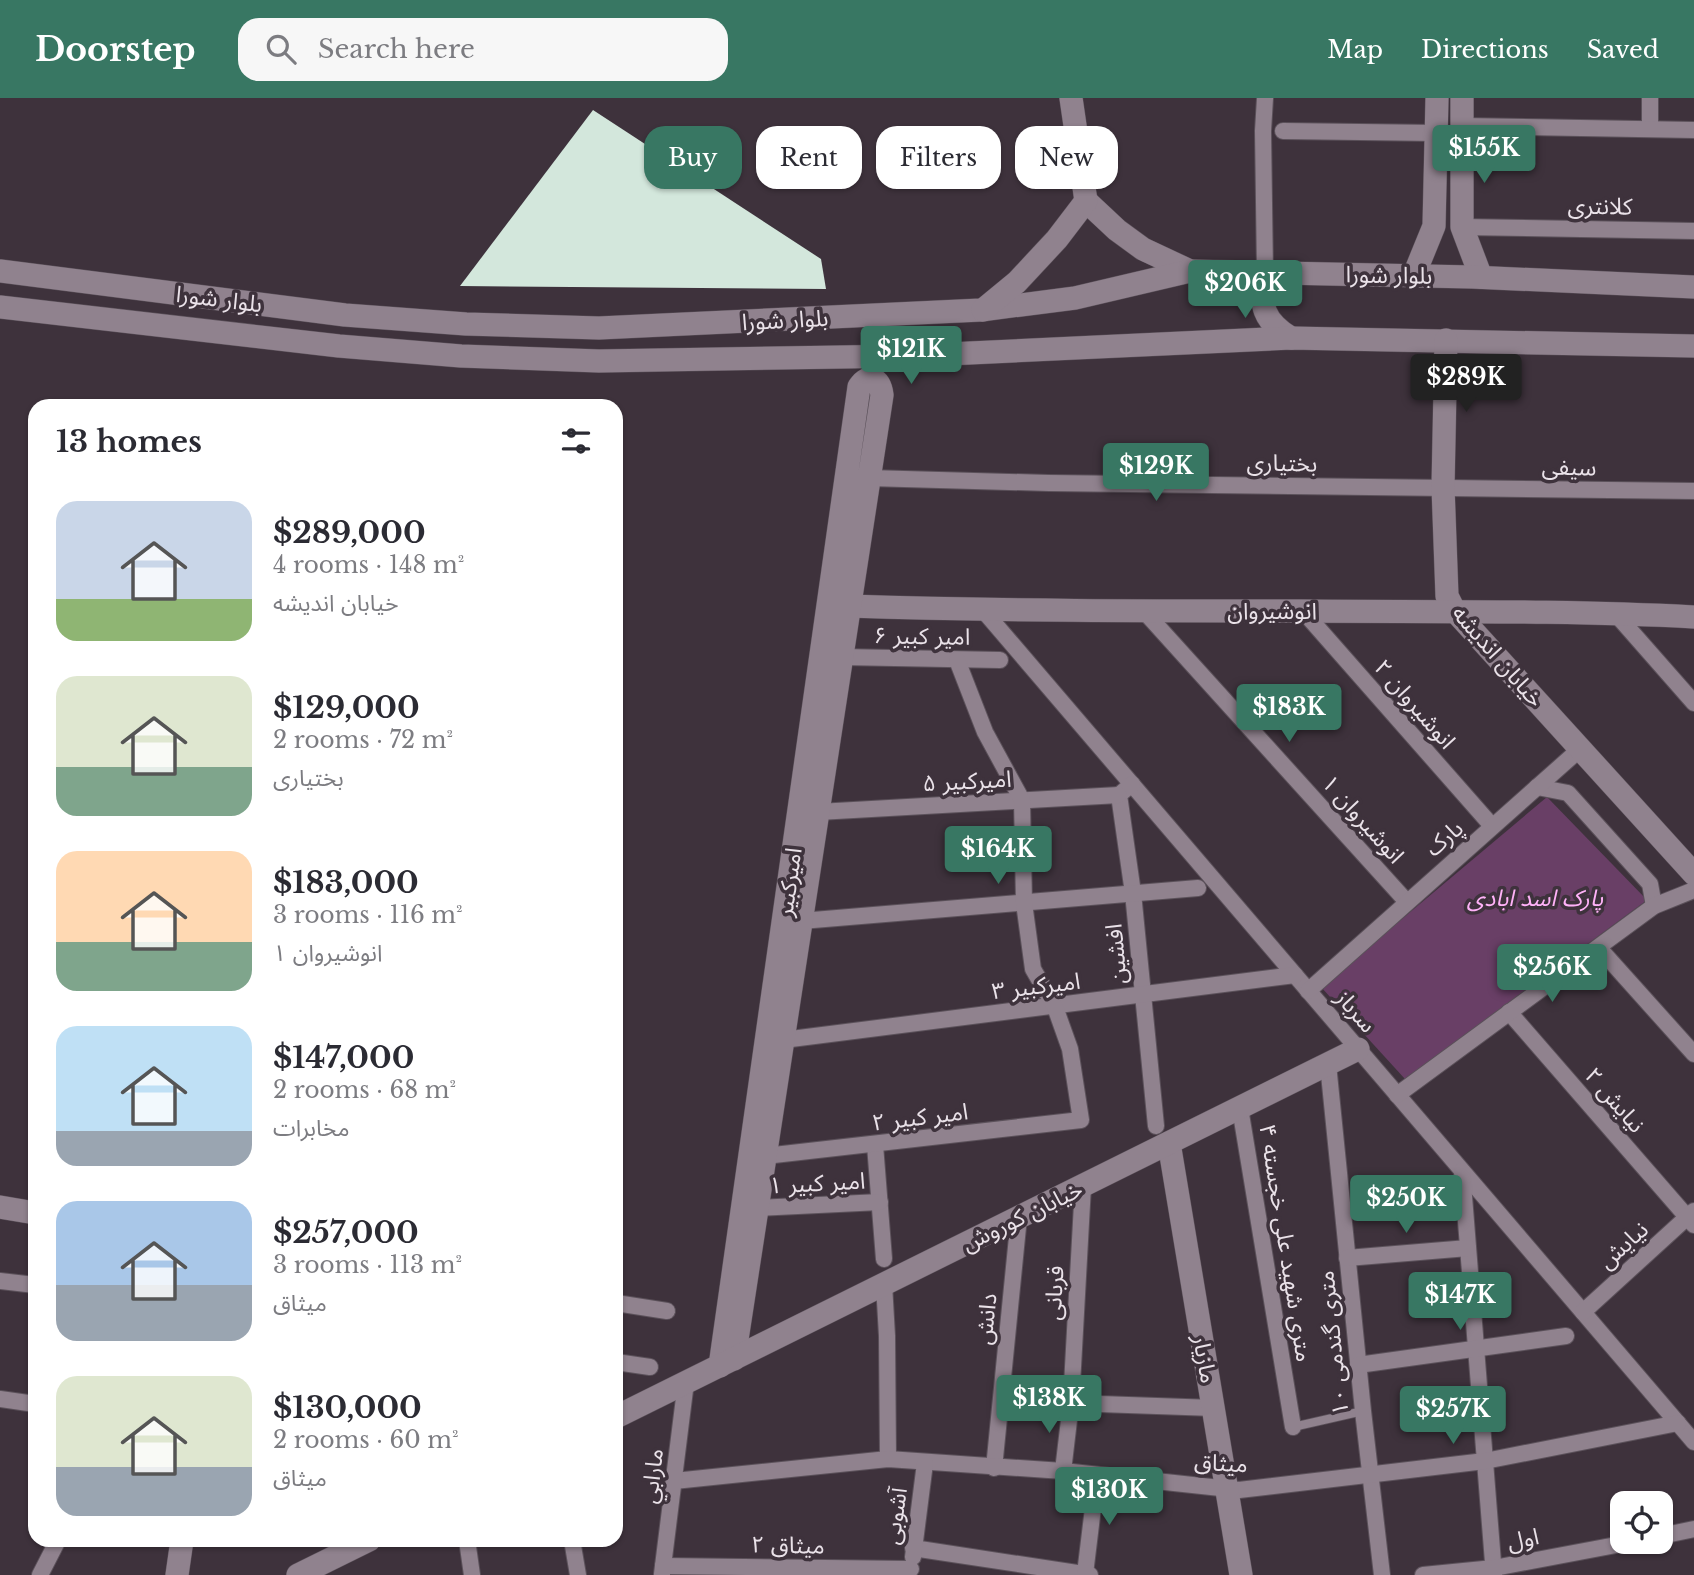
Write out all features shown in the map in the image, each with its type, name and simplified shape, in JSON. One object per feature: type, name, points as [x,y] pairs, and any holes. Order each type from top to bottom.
[{"type":"main road","points":[[1070,98],[1086,201],[1117,230],[1143,249],[1190,271]]},
{"type":"main road","points":[[1413,275],[1434,226],[1437,98]]},
{"type":"main road","points":[[1462,98],[1462,227],[1481,277]]},
{"type":"main road","points":[[981,310],[1017,282],[1057,239],[1086,201]]},
{"type":"main road","points":[[1434,226],[1462,227]]},
{"type":"main road","name":"بلوار شورا","points":[[0,271],[345,315],[466,324],[599,328],[981,310],[1075,298],[1190,271],[1481,277],[1694,287]]},
{"type":"main road","points":[[1265,273],[1262,296],[1265,311],[1273,327],[1291,338]]},
{"type":"main road","name":"بلوار شورا","points":[[0,307],[339,346],[461,356],[599,361],[905,356],[1291,338],[1694,346]]},
{"type":"main road","name":"خیابان اندیشه","points":[[1446,340],[1443,488],[1447,596],[1454,610],[1694,874]]},
{"type":"main road","points":[[881,395],[905,356]]},
{"type":"main road","points":[[839,357],[858,399]]},
{"type":"main road","points":[[858,399],[859,387],[863,381],[869,379],[876,380],[880,385],[881,395]]},
{"type":"main road","name":"امیرکبیر","points":[[727,1362],[757,1208],[765,1156],[769,1081],[783,1040],[881,395]]},
{"type":"main road","name":"امیرکبیر","points":[[727,1362],[769,1081],[858,399]]},
{"type":"main road","name":"انوشیروان","points":[[849,606],[983,610],[1454,610],[1694,617]]},
{"type":"main road","name":"خیابان کوروش","points":[[623,1414],[1083,1186],[1162,1135],[1240,1108],[1358,1049]]},
{"type":"main road","name":"مازیار","points":[[1162,1135],[1214,1408],[1241,1575]]},
{"type":"main road","points":[[0,1207],[28,1212]]},
{"type":"main road","points":[[177,1575],[182,1547]]},
{"type":"main road","points":[[298,1575],[355,1547]]},
{"type":"street","points":[[1265,98],[1265,273]]},
{"type":"street","points":[[1650,98],[1650,129]]},
{"type":"street","points":[[1462,126],[1694,130]]},
{"type":"street","points":[[1283,131],[1436,133]]},
{"type":"street","name":"کلانتری","points":[[1462,227],[1694,231]]},
{"type":"street","name":"بختیاری","points":[[869,478],[1443,488]]},
{"type":"street","name":"سیفی","points":[[1443,488],[1694,491]]},
{"type":"street","name":"سرباز","points":[[983,610],[1694,1442]]},
{"type":"street","name":"انوشیروان ۱","points":[[1143,610],[1408,902]]},
{"type":"street","name":"انوشیروان ۲","points":[[1303,611],[1492,826]]},
{"type":"street","points":[[1615,613],[1694,703]]},
{"type":"street","name":"امیر کبیر ۶","points":[[842,657],[1000,660]]},
{"type":"street","points":[[957,660],[985,733],[1022,800],[1024,903],[1033,969],[1055,1007]]},
{"type":"street","name":"پارک","points":[[1308,991],[1580,749]]},
{"type":"street","points":[[1119,795],[1132,784]]},
{"type":"street","points":[[1537,787],[1567,793],[1650,884],[1654,906]]},
{"type":"street","name":"امیرکبیر ۵","points":[[818,812],[1119,795]]},
{"type":"street","name":"افشین","points":[[1119,795],[1162,1135]]},
{"type":"street","points":[[801,921],[1198,888]]},
{"type":"street","points":[[1397,1095],[1654,906],[1694,890]]},
{"type":"street","points":[[1599,948],[1694,1054]]},
{"type":"street","name":"امیرکبیر ۳","points":[[783,1040],[1295,975]]},
{"type":"street","name":"امیر کبیر ۲","points":[[765,1156],[1081,1120],[1070,1049],[1055,1007]]},
{"type":"street","name":"نیایش ۲","points":[[1509,1012],[1692,1218]]},
{"type":"street","name":"۱۰ متری گندمی","points":[[1328,1064],[1382,1575]]},
{"type":"street","name":"۴ متری شهید علی خجسته","points":[[1240,1108],[1293,1427]]},
{"type":"street","points":[[875,1145],[884,1259]]},
{"type":"street","points":[[1462,1171],[1494,1572]]},
{"type":"street","name":"قربانی","points":[[1063,1471],[1071,1404],[1083,1186]]},
{"type":"street","name":"امیر کبیر ۱","points":[[757,1208],[880,1202]]},
{"type":"street","name":"دانش","points":[[994,1468],[1020,1217]]},
{"type":"street","name":"نیایش","points":[[1583,1312],[1692,1218]]},
{"type":"street","points":[[1347,1258],[1468,1248]]},
{"type":"street","points":[[0,1281],[28,1284]]},
{"type":"street","points":[[884,1284],[888,1460]]},
{"type":"street","points":[[623,1304],[667,1311]]},
{"type":"street","points":[[1358,1365],[1566,1336]]},
{"type":"street","points":[[623,1363],[650,1367]]},
{"type":"street","name":"مارابي","points":[[662,1570],[686,1382]]},
{"type":"street","points":[[0,1399],[28,1403]]},
{"type":"street","points":[[1071,1404],[1214,1408]]},
{"type":"street","name":"میثاق","points":[[674,1481],[888,1460],[1063,1471],[1239,1490],[1485,1461],[1678,1423]]},
{"type":"street","name":"آشوبی","points":[[911,1572],[925,1463]]},
{"type":"street","points":[[914,1548],[1045,1572],[1088,1575],[1097,1475]]},
{"type":"street","points":[[1673,1533],[1694,1529]]},
{"type":"street","points":[[40,1575],[54,1547]]},
{"type":"street","points":[[468,1547],[472,1575]]},
{"type":"street","points":[[573,1547],[578,1575]]},
{"type":"street","name":"اول","points":[[1423,1575],[1494,1572],[1610,1547]]},
{"type":"street","name":"میثاق ۲","points":[[662,1570],[911,1572]]},
{"type":"lane","points":[[1293,1427],[1363,1411]]},
{"type":"green space","name":"پارک اسد ابادی","points":[[1547,797],[1647,900],[1405,1079],[1321,987]]},
{"type":"building","points":[[593,110],[644,143],[644,189],[714,189],[821,259],[826,289],[460,286]]}]
